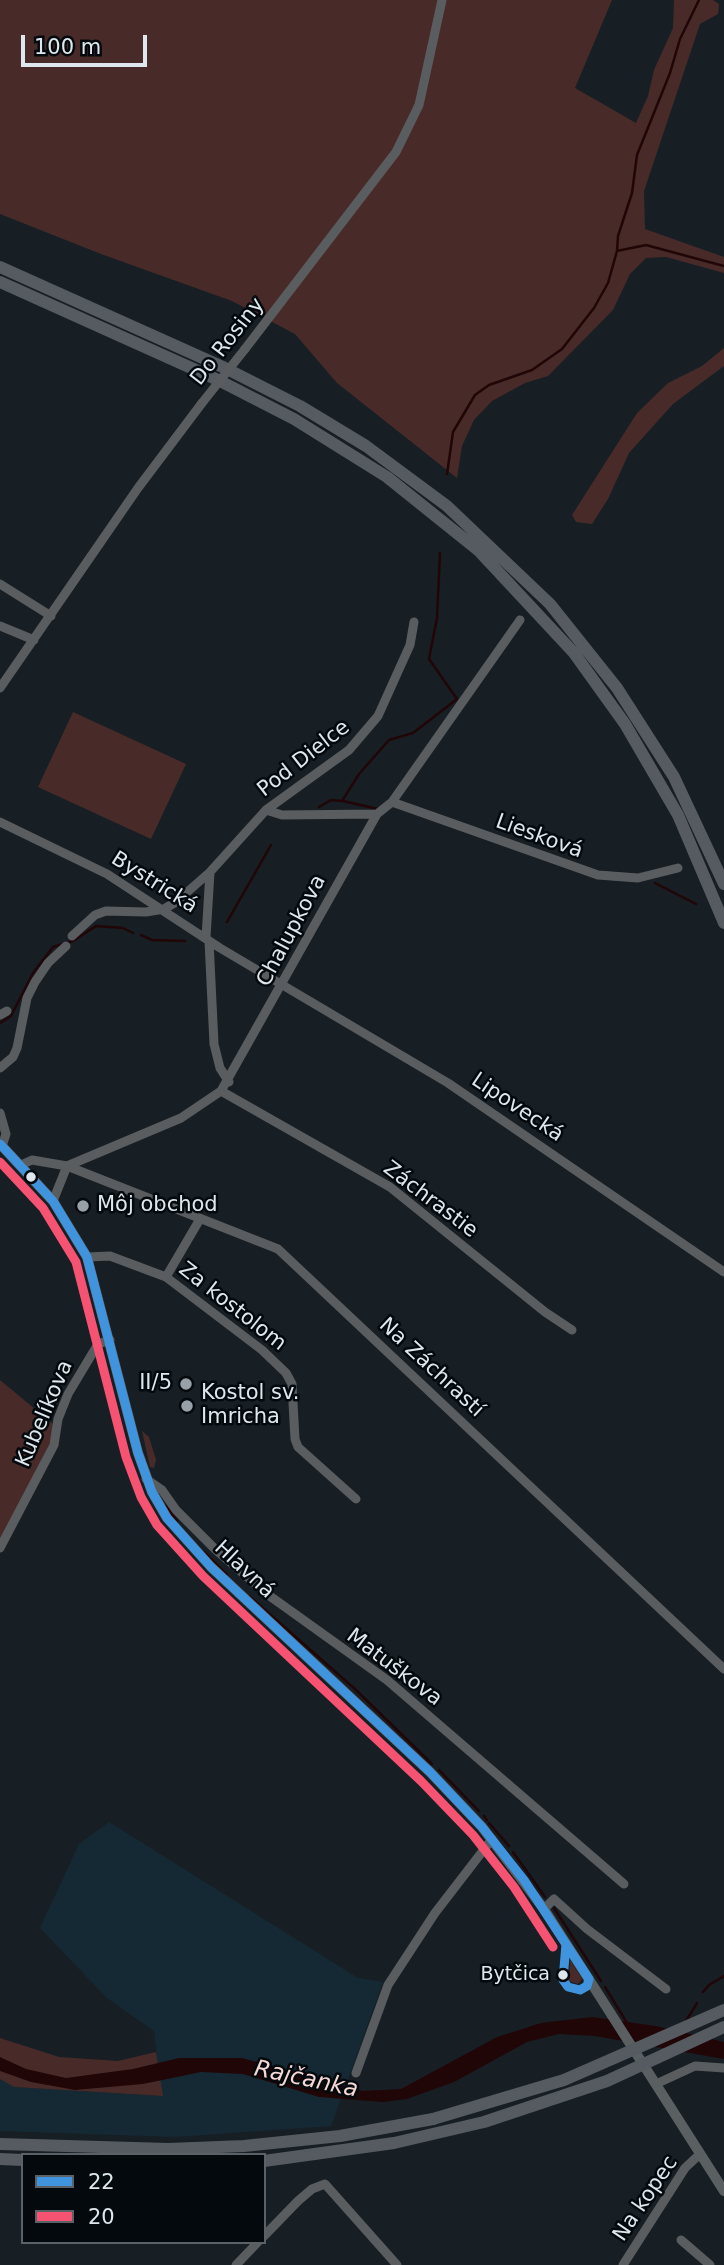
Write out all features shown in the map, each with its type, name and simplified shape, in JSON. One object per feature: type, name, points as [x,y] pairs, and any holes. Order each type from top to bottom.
[{"type":"highway","points":[[0,267],[225,368],[300,406],[366,446],[447,506],[488,541],[551,604],[617,688],[674,777],[724,884]]},
{"type":"highway","points":[[0,282],[218,380],[295,419],[387,477],[478,550],[566,643],[625,724],[678,815],[724,922]]},
{"type":"highway","points":[[0,2144],[206,2148],[282,2143],[389,2128],[478,2108],[564,2080],[724,2010]]},
{"type":"highway","points":[[266,2161],[394,2143],[484,2122],[607,2081],[724,2027]]},
{"type":"highway","points":[[0,2159],[21,2160]]},
{"type":"main road","name":"Hlavná","points":[[1,1145],[53,1201],[88,1257],[146,1479],[161,1509],[195,1550],[430,1772],[492,1839],[544,1909],[724,2192]]},
{"type":"street","name":"Do Rosiny","points":[[0,688],[138,488],[396,152],[419,105],[442,0]]},
{"type":"street","points":[[0,584],[51,616]]},
{"type":"street","name":"Chalupkova","points":[[67,1166],[181,1118],[221,1091],[229,1082],[377,814],[392,802],[520,621]]},
{"type":"street","name":"Pod Dielce","points":[[164,909],[210,872],[266,810],[330,766],[363,736],[378,716],[392,689],[410,645],[414,622]]},
{"type":"street","points":[[0,626],[34,640]]},
{"type":"street","name":"Liesková","points":[[392,802],[598,875],[638,878],[678,868]]},
{"type":"street","points":[[266,810],[282,815],[377,814]]},
{"type":"street","name":"Bystrická","points":[[0,822],[96,867],[283,985]]},
{"type":"street","points":[[210,872],[208,939],[214,1044],[220,1068],[229,1082]]},
{"type":"street","points":[[72,936],[95,915],[106,911],[146,912],[164,909]]},
{"type":"street","points":[[0,1068],[13,1056],[17,1048],[27,998],[35,982],[48,963],[66,946]]},
{"type":"street","name":"Lipovecká","points":[[283,985],[491,1111],[724,1272]]},
{"type":"street","name":"Záchrastie","points":[[221,1091],[390,1187],[545,1312],[572,1330]]},
{"type":"street","points":[[0,1113],[6,1134],[1,1145]]},
{"type":"street","name":"Na Záchrastí","points":[[21,1165],[32,1160],[67,1166],[278,1249],[724,1669]]},
{"type":"street","points":[[53,1201],[67,1166]]},
{"type":"street","points":[[166,1277],[200,1219]]},
{"type":"street","name":"Za kostolom","points":[[88,1257],[110,1256],[166,1277],[262,1350],[286,1373],[292,1384],[295,1439],[298,1447],[356,1499]]},
{"type":"street","name":"Kubelíkova","points":[[0,1548],[54,1445],[58,1419],[68,1394],[98,1343],[110,1340]]},
{"type":"street","name":"Matuškova","points":[[146,1479],[162,1490],[176,1510],[215,1549],[267,1594],[387,1681],[624,1884]]},
{"type":"street","points":[[356,2073],[388,1985],[435,1913],[492,1839]]},
{"type":"street","points":[[544,1909],[555,1899],[587,1929],[666,1989]]},
{"type":"street","points":[[656,2084],[695,2066],[724,2068]]},
{"type":"street","name":"Na kopec","points":[[623,2265],[685,2168],[700,2154]]},
{"type":"street","points":[[266,2234],[298,2201],[325,2183],[397,2265]]},
{"type":"street","points":[[681,2240],[710,2265]]},
{"type":"street","points":[[236,2265],[256,2244]]},
{"type":"shaded area","points":[[0,0],[612,0],[575,88],[636,123],[648,96],[654,70],[673,28],[674,0],[713,0],[719,4],[718,14],[700,24],[644,191],[645,229],[724,257],[724,273],[666,257],[646,258],[630,274],[613,310],[548,376],[525,383],[492,401],[474,420],[462,446],[457,478],[337,383],[295,334],[232,301],[0,214]]},
{"type":"shaded area","points":[[724,348],[724,366],[673,404],[629,453],[608,499],[592,524],[576,522],[572,515],[637,413],[668,383],[702,366]]},
{"type":"shaded area","points":[[73,712],[186,764],[151,839],[38,787]]},
{"type":"shaded area","points":[[0,1380],[53,1424],[52,1439],[0,1542]]},
{"type":"shaded area","points":[[142,1431],[149,1437],[156,1460],[154,1468],[150,1467]]},
{"type":"shaded area","points":[[109,1822],[358,1978],[383,1982],[331,2126],[176,2137],[0,2131],[0,2079],[14,2087],[162,2096],[154,2031],[107,1998],[40,1928],[79,1844]]},
{"type":"shaded area","points":[[570,1960],[582,1979],[578,1984],[569,1981]]},
{"type":"shaded area","points":[[0,2038],[59,2057],[118,2061],[156,2052],[163,2096],[14,2087],[0,2079]]},
{"type":"water","name":"Rajčanka","points":[[592,2017],[656,2026],[724,2042],[724,2059],[595,2036],[559,2034],[527,2042],[454,2082],[407,2099],[383,2102],[319,2097],[243,2074],[201,2072],[143,2084],[75,2090],[31,2082],[0,2071],[0,2057],[26,2069],[66,2078],[133,2069],[179,2058],[242,2058],[363,2091],[401,2089],[497,2037],[541,2023]]},
{"type":"waterway","points":[[447,474],[453,432],[475,395],[489,385],[532,370],[562,349],[594,308],[608,283],[617,251],[618,236],[632,193],[637,155],[670,73],[680,39],[699,0]]},
{"type":"waterway","points":[[617,251],[646,245],[724,266]]},
{"type":"waterway","points":[[319,807],[331,800],[342,801],[359,774],[389,740],[413,733],[457,699],[429,659],[437,618],[440,553]]},
{"type":"waterway","points":[[343,801],[378,809]]},
{"type":"waterway","points":[[227,922],[271,845]]},
{"type":"waterway","points":[[655,883],[696,904]]},
{"type":"waterway","points":[[0,1023],[11,1016],[33,973],[53,947],[73,941],[96,926],[123,928],[133,933]]},
{"type":"waterway","points":[[141,935],[152,940],[185,941]]},
{"type":"waterway","points":[[166,1506],[177,1521]]},
{"type":"waterway","points":[[204,1552],[227,1575]]},
{"type":"waterway","points":[[249,1596],[355,1689],[432,1764]]},
{"type":"waterway","points":[[439,1770],[479,1811]]},
{"type":"waterway","points":[[484,1816],[487,1820]]},
{"type":"waterway","points":[[489,1823],[509,1846]]},
{"type":"waterway","points":[[513,1852],[545,1897]]},
{"type":"waterway","points":[[554,1908],[601,1981]]},
{"type":"waterway","points":[[703,1992],[724,1976]]},
{"type":"waterway","points":[[605,1987],[627,2023]]},
{"type":"waterway","points":[[686,2021],[697,2003]]},
{"type":"transit line","name":"22","points":[[0,1144],[53,1201],[87,1257],[138,1453],[152,1492],[167,1518],[211,1567],[430,1772],[482,1827],[524,1880],[566,1944]]},
{"type":"transit line","name":"20","points":[[0,1162],[43,1208],[76,1262],[126,1457],[141,1497],[157,1525],[203,1576],[421,1781],[473,1835],[514,1887],[553,1947]]},
{"type":"transit line","name":"22","points":[[566,1944],[589,1979],[587,1986],[580,1990],[568,1987],[563,1980],[566,1944]]},
{"type":"place","name":"Môj obchod","points":[[83,1206]]},
{"type":"place","name":"II/5","points":[[186,1384]]},
{"type":"place","name":"Kostol sv. Imricha","points":[[187,1406]]},
{"type":"place","name":"Bytčica","points":[[563,1975]]}]
